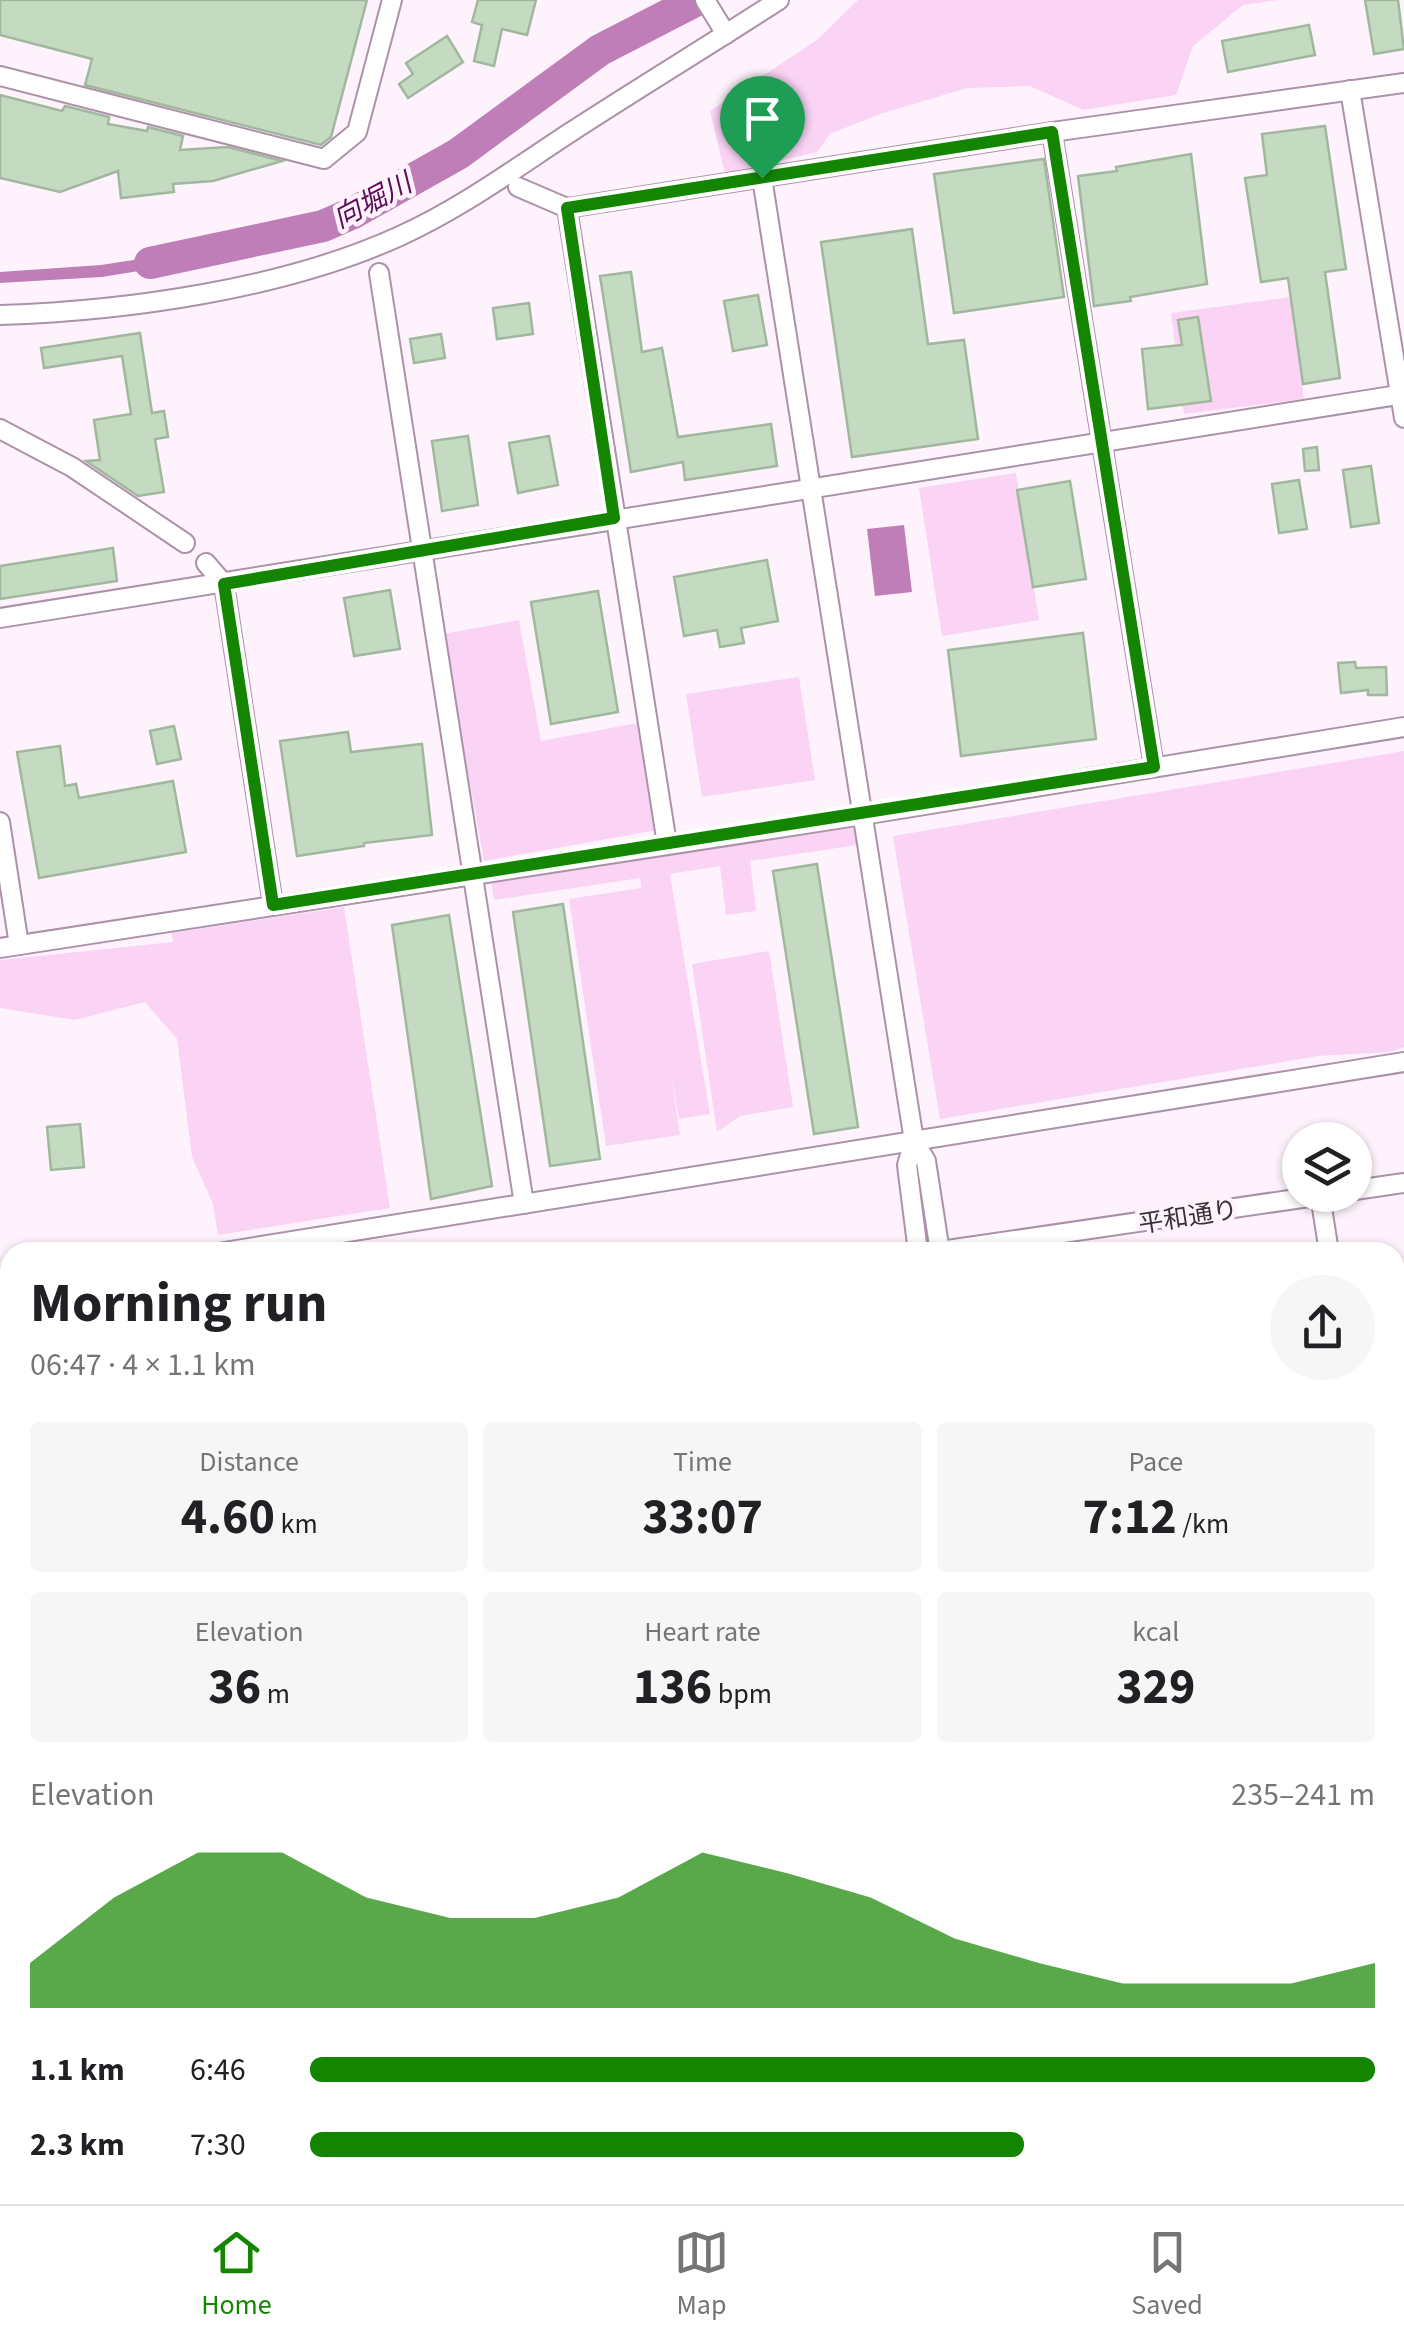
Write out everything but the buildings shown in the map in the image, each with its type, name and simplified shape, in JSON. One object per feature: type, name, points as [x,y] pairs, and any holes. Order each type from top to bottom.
[{"type":"street","points":[[0,76],[324,159],[358,132],[392,0]]},
{"type":"street","points":[[705,0],[722,29]]},
{"type":"street","points":[[0,315],[102,308],[178,297],[292,274],[401,236],[463,203],[722,29],[779,0]]},
{"type":"street","points":[[518,187],[567,208],[1052,132],[1404,83]]},
{"type":"street","points":[[1350,90],[1404,418]]},
{"type":"street","points":[[1052,132],[1154,767]]},
{"type":"street","points":[[762,178],[914,1141],[926,1161],[936,1242]]},
{"type":"street","points":[[567,208],[667,844]]},
{"type":"street","points":[[379,273],[524,1204]]},
{"type":"street","points":[[0,618],[1402,394]]},
{"type":"street","points":[[0,429],[72,468],[185,544]]},
{"type":"street","points":[[206,564],[224,584],[273,905]]},
{"type":"street","points":[[0,822],[10,946],[1404,727]]},
{"type":"street","points":[[286,1242],[1404,1062]]},
{"type":"street","points":[[914,1141],[907,1164],[917,1242]]},
{"type":"street","points":[[1372,1188],[1404,1183]]},
{"type":"street","name":"平和通り","points":[[1055,1242],[1282,1202]]},
{"type":"street","points":[[1324,1212],[1328,1242]]},
{"type":"shaded area","points":[[858,0],[1278,0],[1243,5],[1193,46],[1176,95],[1083,110],[1030,86],[967,88],[880,114],[830,134],[817,152],[725,174],[710,111],[817,40]]},
{"type":"shaded area","points":[[192,251],[194,262],[102,277],[0,283],[0,272],[101,265]]},
{"type":"shaded area","points":[[1290,297],[1304,399],[1184,414],[1171,313]]},
{"type":"shaded area","points":[[1016,473],[1039,620],[942,636],[919,488]]},
{"type":"shaded area","points":[[904,525],[912,592],[875,596],[867,529]]},
{"type":"shaded area","points":[[519,620],[541,741],[638,723],[657,830],[484,861],[443,634]]},
{"type":"shaded area","points":[[799,677],[815,780],[702,797],[686,694]]},
{"type":"shaded area","points":[[1404,751],[1404,1047],[1390,1052],[1318,1056],[940,1119],[893,836]]},
{"type":"shaded area","points":[[854,825],[857,845],[750,861],[756,911],[726,915],[720,866],[670,874],[710,1114],[679,1119],[671,1075],[680,1135],[606,1146],[569,899],[641,888],[640,878],[494,900],[491,879]]},
{"type":"shaded area","points":[[344,907],[390,1208],[218,1235],[213,1204],[192,1157],[177,1039],[145,1002],[75,1020],[0,1008],[0,960],[173,942],[172,933]]},
{"type":"shaded area","points":[[769,951],[793,1107],[740,1116],[717,1132],[692,964]]},
{"type":"waterway","name":"向堀川","points":[[150,263],[323,226],[353,213],[458,154],[600,50],[697,0]]},
{"type":"route","points":[[1052,132],[1154,767],[273,905],[224,584],[614,518],[567,208],[762,178],[1052,132]]}]
